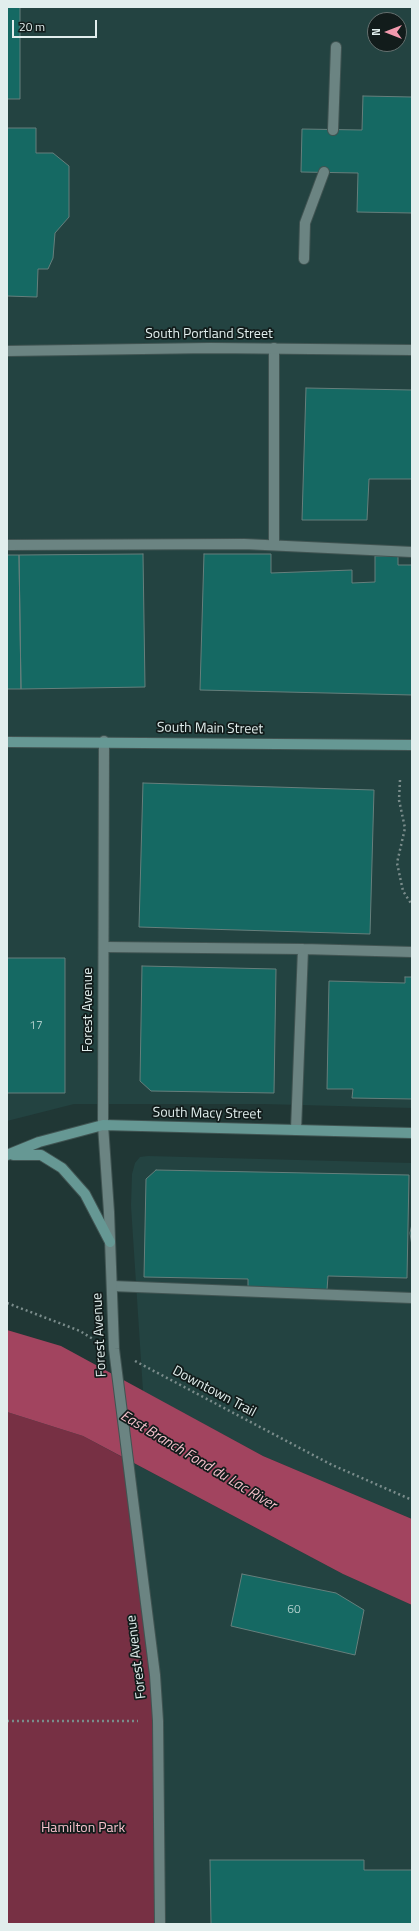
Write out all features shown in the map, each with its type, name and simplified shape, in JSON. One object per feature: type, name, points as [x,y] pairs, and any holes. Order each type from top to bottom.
[{"type":"main road","name":"South Main Street","points":[[7,742],[104,741],[412,745]]},
{"type":"main road","name":"South Macy Street","points":[[7,1155],[39,1142],[103,1125],[412,1133]]},
{"type":"main road","points":[[7,1155],[41,1155],[62,1168],[85,1194],[110,1242]]},
{"type":"street","points":[[333,130],[336,47]]},
{"type":"street","points":[[304,259],[305,223],[324,172]]},
{"type":"street","points":[[274,348],[274,546]]},
{"type":"street","name":"South Portland Street","points":[[7,351],[274,348],[412,350]]},
{"type":"street","points":[[7,545],[244,544],[412,552]]},
{"type":"street","name":"Forest Avenue","points":[[104,741],[103,1125],[115,1367],[155,1675],[158,1722],[160,1924]]},
{"type":"street","points":[[104,947],[303,949],[412,952]]},
{"type":"street","points":[[296,1130],[303,949]]},
{"type":"street","points":[[112,1286],[412,1298]]},
{"type":"path","points":[[400,780],[399,800],[405,828],[397,863],[403,891],[412,905]]},
{"type":"path","name":"Downtown Trail","points":[[7,1303],[80,1331],[332,1465],[412,1500]]},
{"type":"path","points":[[7,1721],[158,1722]]},
{"type":"shaded area","points":[[7,7],[412,7],[412,1108],[263,1104],[74,1104],[7,1121]]},
{"type":"shaded area","points":[[140,1157],[412,1163],[412,1519],[263,1456],[143,1391],[131,1206],[132,1174],[135,1163]]},
{"type":"shaded area","points":[[126,1459],[343,1574],[412,1605],[412,1924],[160,1924]]},
{"type":"green space","name":"Hamilton Park","points":[[7,1412],[83,1436],[126,1459],[155,1675],[160,1924],[7,1924]]},
{"type":"water","name":"East Branch Fond du Lac River","points":[[7,1330],[61,1346],[263,1456],[412,1519],[412,1605],[343,1574],[83,1436],[7,1412]]},
{"type":"building","points":[[7,7],[20,7],[20,99],[7,99]]},
{"type":"building","points":[[363,96],[412,97],[412,213],[357,212],[358,173],[301,172],[302,129],[362,130]]},
{"type":"building","points":[[7,128],[36,128],[36,153],[53,153],[69,166],[69,217],[55,233],[53,258],[48,269],[38,269],[37,297],[7,296]]},
{"type":"building","points":[[306,388],[412,390],[412,479],[369,479],[367,520],[302,520]]},
{"type":"building","points":[[143,554],[145,687],[21,689],[19,555]]},
{"type":"building","points":[[204,554],[271,554],[271,573],[352,570],[352,583],[375,582],[375,556],[398,556],[398,565],[412,565],[412,695],[200,690]]},
{"type":"building","points":[[7,555],[19,555],[21,689],[7,689]]},
{"type":"building","points":[[143,783],[374,790],[370,934],[139,927]]},
{"type":"building","points":[[7,958],[65,958],[65,1093],[7,1093]]},
{"type":"building","points":[[142,966],[276,969],[274,1093],[151,1091],[140,1081]]},
{"type":"building","points":[[405,977],[412,977],[412,1099],[352,1098],[353,1089],[327,1089],[329,981],[405,983]]},
{"type":"building","points":[[156,1170],[409,1175],[407,1278],[328,1276],[327,1290],[248,1288],[248,1279],[144,1277],[146,1179]]},
{"type":"building","points":[[412,1224],[412,1246],[410,1233]]},
{"type":"building","points":[[242,1574],[336,1593],[364,1610],[355,1655],[231,1626]]},
{"type":"building","points":[[210,1860],[364,1860],[364,1870],[412,1870],[412,1924],[211,1924]]}]
